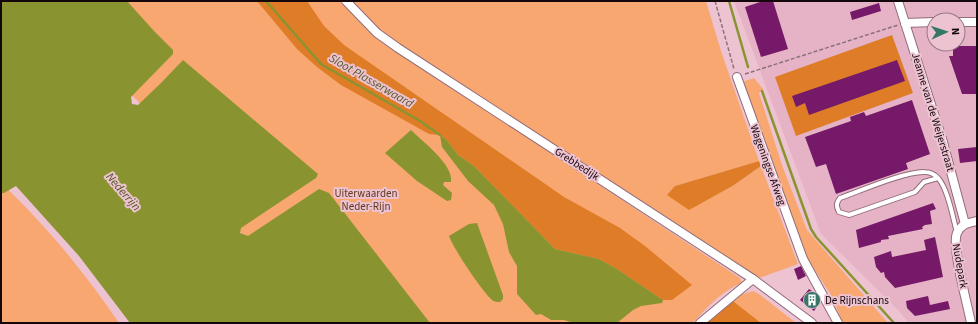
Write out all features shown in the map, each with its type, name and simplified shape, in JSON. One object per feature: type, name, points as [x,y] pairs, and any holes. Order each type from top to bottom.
[{"type":"street","name":"Grebbedijk","points":[[346,1],[377,33],[398,48],[753,279],[812,323]]},
{"type":"street","name":"Jeanne van de Weijerstraat","points":[[898,1],[943,142],[965,224]]},
{"type":"street","points":[[905,23],[926,22]]},
{"type":"street","points":[[966,22],[977,22]]},
{"type":"street","name":"Wageningse Afweg","points":[[737,77],[803,259],[838,323]]},
{"type":"street","points":[[965,224],[977,221]]},
{"type":"street","name":"Nudepark","points":[[965,224],[957,233],[954,242],[971,323]]},
{"type":"street","points":[[700,323],[753,279]]},
{"type":"lane","points":[[938,178],[924,182],[915,192],[849,215],[844,215],[839,212],[836,207],[836,202],[840,198],[909,174],[925,172],[932,173],[938,178],[943,186],[957,233]]},
{"type":"path","points":[[715,1],[737,77],[905,23]]},
{"type":"shaded area","points":[[257,1],[307,1],[324,26],[344,45],[564,197],[620,228],[645,246],[692,285],[672,300],[663,300],[617,269],[599,259],[555,249],[474,166],[458,155],[447,140],[440,135],[429,134],[341,85],[317,67],[297,49]]},
{"type":"shaded area","points":[[734,1],[977,1],[977,323],[909,323],[899,311],[821,234]]},
{"type":"shaded area","points":[[892,35],[913,93],[796,136],[775,77]]},
{"type":"shaded area","points":[[759,161],[761,166],[734,185],[689,210],[667,195],[675,186]]},
{"type":"shaded area","points":[[730,301],[734,302],[761,323],[707,323]]},
{"type":"green space","name":"Uiterwaarden Neder-Rijn","points":[[25,1],[341,1],[374,36],[740,278],[742,283],[728,290],[709,306],[693,323],[299,323],[244,237],[137,100]]},
{"type":"green space","points":[[351,1],[706,1],[721,51],[759,161],[675,186],[734,185],[761,166],[798,264],[759,278],[401,45],[379,29]]},
{"type":"green space","points":[[754,78],[763,89],[759,93],[782,165],[807,230],[888,323],[843,323],[831,295],[805,255],[742,82]]},
{"type":"green space","points":[[1,183],[49,232],[119,323],[1,323]]},
{"type":"green space","points":[[753,291],[796,323],[761,323],[730,301],[737,296]]},
{"type":"water","name":"Nederrijn","points":[[1,1],[127,1],[173,50],[173,54],[131,97],[132,104],[138,105],[183,60],[318,174],[316,178],[241,228],[240,233],[248,236],[319,189],[329,193],[430,323],[130,323],[79,256],[16,186],[4,193],[1,193]]},
{"type":"water","points":[[411,130],[443,161],[448,168],[451,175],[451,182],[444,182],[443,185],[452,193],[451,200],[447,201],[417,181],[385,153]]},
{"type":"water","points":[[440,135],[447,140],[458,155],[474,166],[555,249],[599,259],[617,269],[663,300],[662,303],[641,306],[633,310],[617,323],[574,323],[564,320],[551,320],[541,314],[536,315],[517,294],[517,266],[509,252],[503,224],[494,205],[468,181],[442,147]]},
{"type":"water","points":[[477,223],[503,295],[503,299],[500,302],[495,302],[492,300],[481,287],[462,259],[449,236],[469,224]]},
{"type":"building","points":[[763,1],[773,1],[788,49],[761,57],[745,7]]},
{"type":"building","points":[[879,3],[881,11],[852,20],[850,12]]},
{"type":"building","points":[[966,46],[977,46],[977,94],[962,94],[949,56],[953,56],[953,52],[966,52]]},
{"type":"building","points":[[897,60],[905,81],[809,115],[805,103],[796,107],[792,96]]},
{"type":"building","points":[[912,100],[930,154],[906,163],[908,169],[836,194],[826,164],[816,167],[805,137],[851,121],[850,117],[864,112],[866,116]]},
{"type":"building","points":[[977,147],[977,161],[960,163],[958,149]]},
{"type":"building","points":[[933,203],[936,209],[930,211],[932,224],[925,225],[922,227],[923,229],[888,236],[889,239],[881,240],[881,242],[859,248],[856,230]]},
{"type":"building","points":[[935,237],[943,277],[895,288],[885,277],[884,272],[881,273],[876,267],[874,257],[891,251],[892,257],[926,250],[924,240]]},
{"type":"building","points":[[801,266],[806,276],[798,280],[794,269]]},
{"type":"building","name":"De Rijnschans","points":[[809,289],[816,294],[820,302],[814,311],[800,300]]},
{"type":"building","points":[[928,296],[930,305],[948,301],[950,309],[915,316],[907,308],[906,301]]},
{"type":"waterway","name":"Sloot Plasserwaard","points":[[266,1],[321,64],[420,121],[440,135]]},
{"type":"waterway","points":[[729,1],[748,67]]},
{"type":"waterway","points":[[762,91],[811,229],[816,237],[894,323]]},
{"type":"place","name":"De Rijnschans","points":[[812,300]]}]
